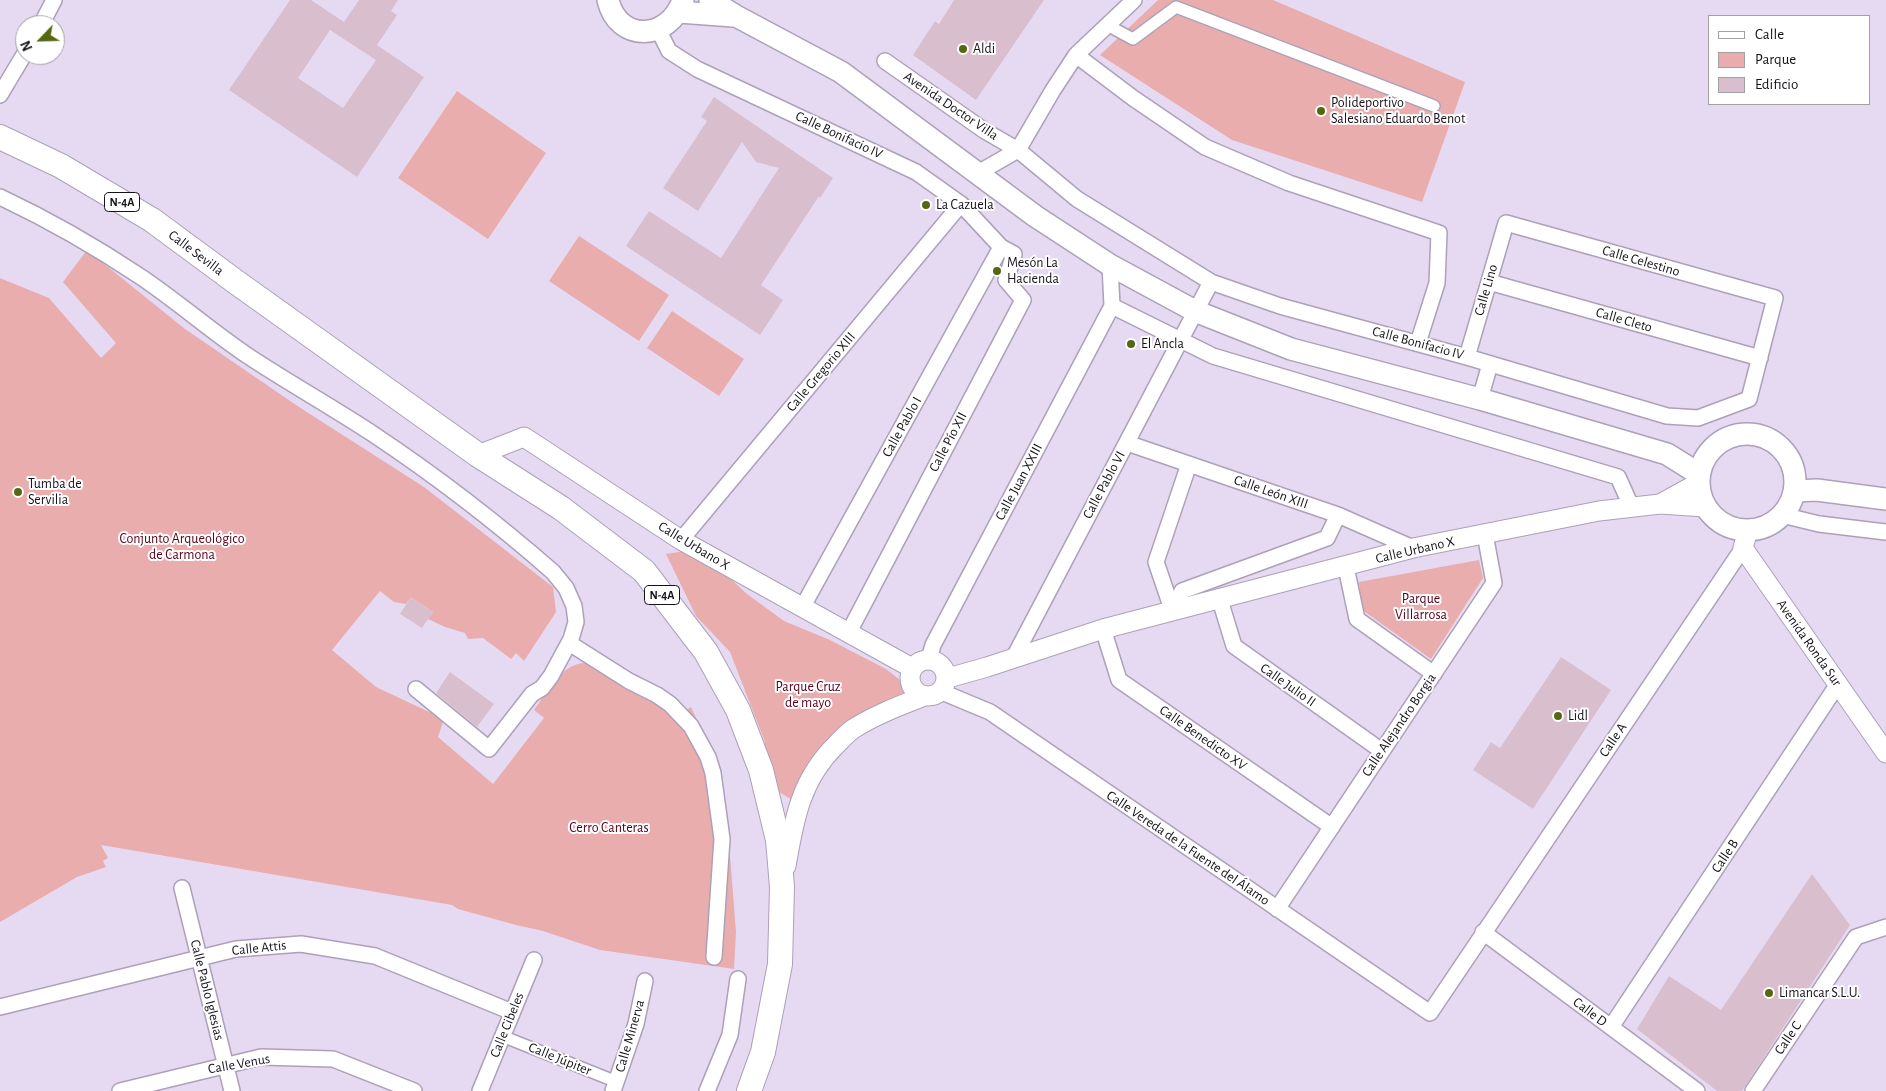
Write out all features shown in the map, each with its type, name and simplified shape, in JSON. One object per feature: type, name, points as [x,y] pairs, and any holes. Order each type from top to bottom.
[{"type":"highway","name":"Calle Sevilla","points":[[0,137],[61,166],[152,220],[236,282]]},
{"type":"highway","name":"Calle Sevilla","points":[[0,154],[55,180],[141,233],[236,282]]},
{"type":"highway","name":"N-4A","points":[[236,282],[478,455],[561,508],[644,571],[706,652],[738,710],[761,770],[778,840],[782,887],[780,964],[763,1052],[749,1091]]},
{"type":"main road","points":[[608,0],[610,8],[620,23],[632,29],[646,32],[658,29],[670,22],[681,6],[736,16]]},
{"type":"main road","points":[[710,0],[841,72],[1035,216],[1110,265],[1195,311],[1291,349],[1480,399],[1667,454],[1699,479]]},
{"type":"main road","points":[[1740,433],[1755,434],[1770,439],[1782,448],[1791,461],[1795,475],[1794,491],[1790,504],[1782,515],[1772,523],[1745,539],[1731,528],[1716,520],[1705,507],[1700,496],[1699,479],[1704,459],[1713,447],[1725,438],[1740,433]]},
{"type":"main road","points":[[1667,454],[1713,447]]},
{"type":"main road","points":[[1794,491],[1818,490],[1886,499]]},
{"type":"street","points":[[46,15],[54,0]]},
{"type":"street","points":[[978,173],[1018,150],[1076,55],[1134,0]]},
{"type":"street","points":[[1107,25],[1134,39],[1176,7],[1434,106]]},
{"type":"street","name":"Calle Bonifacio IV","points":[[658,29],[669,51],[697,69],[916,172],[961,204],[1008,250]]},
{"type":"street","points":[[1076,55],[1133,98],[1206,147],[1289,183],[1438,233],[1437,283],[1418,343]]},
{"type":"street","name":"Avenida Doctor Villa","points":[[886,60],[985,131],[1018,150]]},
{"type":"street","points":[[0,95],[18,65]]},
{"type":"street","name":"Calle Bonifacio IV","points":[[1018,150],[1077,199],[1211,282],[1280,306],[1418,343],[1667,416],[1698,418],[1749,399],[1775,298]]},
{"type":"street","points":[[0,197],[78,237],[142,278],[246,354],[414,462],[494,522],[553,572],[566,588],[574,606],[576,622],[569,643],[551,676],[542,688],[532,694],[489,749],[416,689]]},
{"type":"street","name":"Calle Gregorio XIII","points":[[681,540],[961,204]]},
{"type":"street","name":"Calle Lino","points":[[1467,357],[1506,223]]},
{"type":"street","name":"Calle Celestino","points":[[1506,223],[1775,298]]},
{"type":"street","name":"Calle Pablo I","points":[[802,608],[1008,250]]},
{"type":"street","name":"Calle Pío XII","points":[[849,632],[1023,300],[1006,280],[1008,250]]},
{"type":"street","points":[[1110,265],[1112,306],[1213,356],[1618,477],[1632,508]]},
{"type":"street","name":"Calle Pablo VI","points":[[1013,659],[1211,282]]},
{"type":"street","name":"Calle Cleto","points":[[1489,282],[1760,358]]},
{"type":"street","name":"Calle Juan XXIII","points":[[920,664],[938,637],[1112,306]]},
{"type":"street","points":[[1480,399],[1490,364]]},
{"type":"street","name":"Calle Urbano X","points":[[478,455],[524,437],[681,540],[802,608],[849,632],[920,664]]},
{"type":"street","name":"Calle León XIII","points":[[1127,443],[1338,515],[1414,548]]},
{"type":"street","points":[[1173,612],[1156,562],[1189,464]]},
{"type":"street","points":[[1660,504],[1699,479]]},
{"type":"street","points":[[1660,504],[1705,507]]},
{"type":"street","name":"Calle Urbano X","points":[[945,685],[1013,659],[1103,629],[1414,548],[1599,511],[1660,504]]},
{"type":"street","points":[[1173,612],[1182,591],[1327,538],[1338,515]]},
{"type":"street","points":[[1782,515],[1819,524],[1886,532]]},
{"type":"street","name":"Calle Alejandro Borgia","points":[[1277,909],[1494,583],[1485,534]]},
{"type":"street","name":"Avenida Ronda Sur","points":[[1745,539],[1838,684],[1886,753]]},
{"type":"street","name":"Calle A","points":[[1430,1013],[1745,539]]},
{"type":"street","points":[[1346,567],[1357,619],[1434,674]]},
{"type":"street","name":"Calle Julio II","points":[[1220,600],[1234,646],[1382,752]]},
{"type":"street","name":"Calle Benedicto XV","points":[[1103,629],[1119,680],[1332,827]]},
{"type":"street","points":[[569,643],[629,681],[670,704],[691,726],[708,756],[713,773],[722,839],[714,957]]},
{"type":"street","points":[[782,887],[799,804],[809,779],[827,754],[851,730],[886,711],[922,696],[932,697],[945,685],[942,665],[920,664],[909,678],[912,689],[922,696]]},
{"type":"street","name":"Calle B","points":[[1611,1027],[1838,684]]},
{"type":"street","name":"Calle Vereda de la Fuente del Álamo","points":[[945,685],[990,712],[1430,1013]]},
{"type":"street","name":"Calle Pablo Iglesias","points":[[182,888],[232,1091]]},
{"type":"street","name":"Calle C","points":[[1753,1091],[1856,937],[1886,927]]},
{"type":"street","name":"Calle D","points":[[1483,932],[1697,1091]]},
{"type":"street","name":"Calle Attis","points":[[0,1007],[236,949],[301,944],[375,956],[512,1012]]},
{"type":"street","name":"Calle Cibeles","points":[[480,1091],[534,960]]},
{"type":"street","points":[[707,1091],[730,1035],[738,979]]},
{"type":"street","name":"Calle Minerva","points":[[615,1086],[636,1024],[645,981]]},
{"type":"street","name":"Calle Júpiter","points":[[502,1036],[615,1086]]},
{"type":"street","name":"Calle Venus","points":[[120,1091],[261,1057],[333,1059],[414,1091]]},
{"type":"green space","name":"Polideportivo Salesiano Eduardo Benot","points":[[1158,0],[1273,0],[1465,82],[1422,202],[1232,140],[1100,55]]},
{"type":"green space","points":[[457,91],[546,153],[488,239],[398,178]]},
{"type":"green space","points":[[579,236],[669,295],[639,341],[549,281]]},
{"type":"green space","name":"Conjunto Arqueológico de Carmona","points":[[87,250],[185,329],[299,407],[424,487],[553,587],[556,612],[524,661],[516,653],[511,659],[483,638],[468,639],[465,633],[428,619],[433,612],[411,597],[406,604],[394,602],[380,591],[332,650],[376,687],[444,719],[438,737],[493,784],[544,718],[534,710],[561,674],[576,665],[586,663],[596,666],[681,713],[691,707],[716,762],[726,805],[736,932],[734,969],[600,950],[543,931],[458,909],[452,905],[101,845],[108,858],[103,861],[106,867],[77,877],[0,922],[0,278],[49,298],[101,358],[116,343],[63,282]]},
{"type":"green space","points":[[672,311],[744,359],[719,396],[647,348]]},
{"type":"green space","name":"Parque Cruz de mayo","points":[[698,549],[747,594],[784,621],[830,640],[886,669],[922,697],[827,754],[799,804],[764,783],[765,742],[730,652],[696,616],[666,554]]},
{"type":"green space","name":"Parque Villarrosa","points":[[1479,560],[1483,578],[1431,659],[1361,609],[1359,582]]},
{"type":"building","points":[[290,0],[311,0],[344,22],[359,0],[398,0],[391,11],[397,15],[377,45],[424,77],[357,177],[229,90]],"holes":[[[330,30],[376,60],[343,108],[298,78]]]},
{"type":"building","name":"Aldi","points":[[954,0],[1044,0],[976,100],[913,55],[935,21],[939,24]]},
{"type":"building","points":[[714,97],[833,178],[820,198],[819,196],[761,285],[783,300],[760,335],[626,246],[649,211],[721,258],[779,168],[756,162],[742,142],[698,211],[663,188],[707,121],[701,117]]},
{"type":"building","points":[[411,597],[433,612],[422,628],[400,614]]},
{"type":"building","name":"Lidl","points":[[1561,657],[1611,690],[1533,809],[1473,770],[1491,742],[1500,748]]},
{"type":"building","points":[[450,672],[494,704],[477,727],[436,693]]},
{"type":"building","name":"Limancar S.L.U.","points":[[1812,874],[1850,925],[1742,1091],[1717,1091],[1637,1029],[1669,976],[1721,1010]]},
{"type":"place","name":"Aldi","points":[[963,49]]},
{"type":"place","name":"Polideportivo Salesiano Eduardo Benot","points":[[1321,111]]},
{"type":"place","name":"La Cazuela","points":[[926,205]]},
{"type":"place","name":"Mesón La Hacienda","points":[[997,271]]},
{"type":"place","name":"El Ancla","points":[[1131,344]]},
{"type":"place","name":"Tumba de Servilia","points":[[18,492]]},
{"type":"place","name":"Lidl","points":[[1558,716]]},
{"type":"place","name":"Limancar S.L.U.","points":[[1769,993]]},
{"type":"park label","name":"Cerro Canteras","points":[[609,828]]}]
